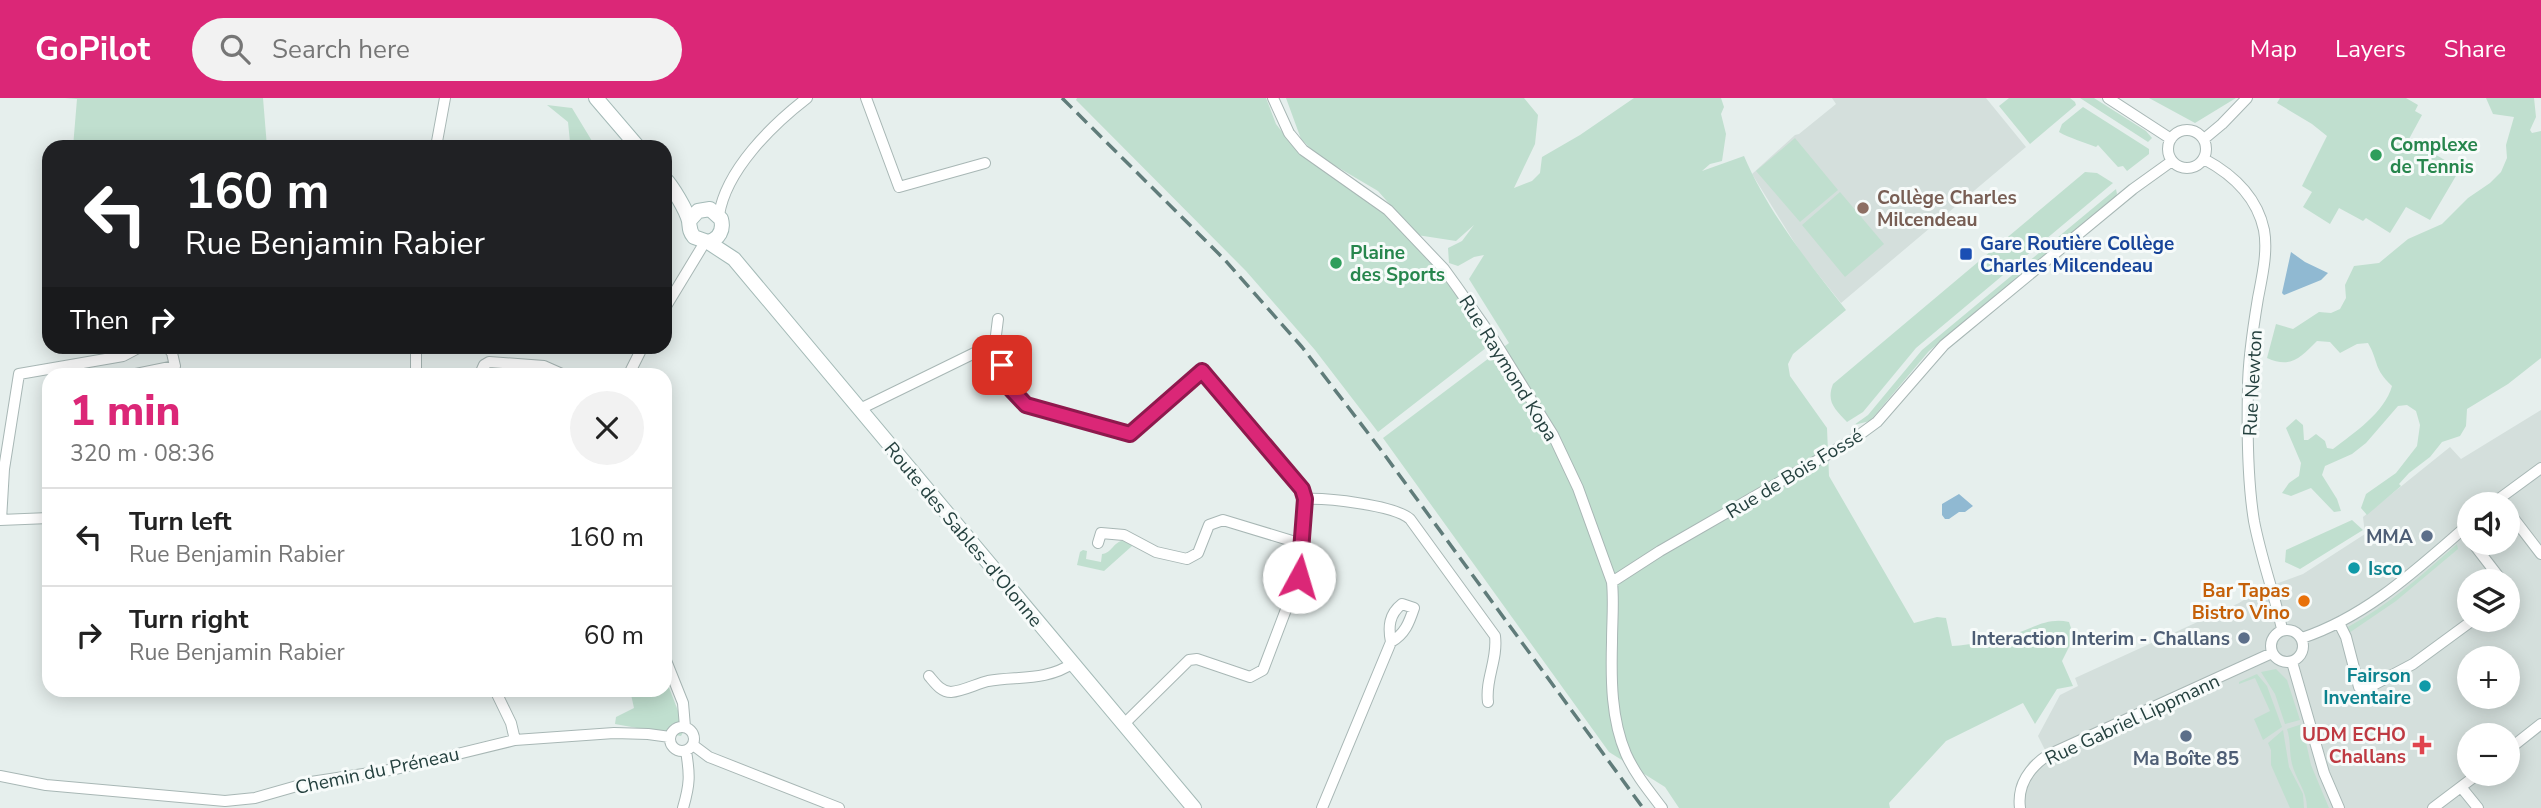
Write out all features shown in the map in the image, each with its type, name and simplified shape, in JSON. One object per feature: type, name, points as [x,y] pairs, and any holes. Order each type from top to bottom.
[{"type":"main road","points":[[596,98],[632,140]]},
{"type":"main road","points":[[672,185],[709,211]]},
{"type":"main road","points":[[672,189],[689,221],[690,230],[702,241],[716,238],[721,231]]},
{"type":"main road","points":[[689,221],[694,213],[709,211]]},
{"type":"main road","name":"Route des Sables-d'Olonne","points":[[709,211],[722,223],[721,231],[734,259],[1194,808]]},
{"type":"main road","name":"Route des Sables-d'Olonne","points":[[702,241],[734,259]]},
{"type":"street","points":[[437,140],[445,98]]},
{"type":"street","points":[[709,211],[758,142],[793,102],[807,98]]},
{"type":"street","points":[[866,98],[899,187],[985,163]]},
{"type":"street","name":"Rue Raymond Kopa","points":[[1273,98],[1289,133],[1303,150],[1388,211],[1457,287],[1492,337],[1558,444],[1578,488],[1612,582]]},
{"type":"street","points":[[2108,98],[2171,139]]},
{"type":"street","points":[[2204,139],[2247,98]]},
{"type":"street","points":[[2184,131],[2192,131],[2204,139],[2204,159],[2199,165],[2185,169],[2172,161],[2168,146],[2171,139],[2184,131]]},
{"type":"street","name":"Rue Newton","points":[[2204,159],[2228,173],[2244,191],[2252,201],[2264,230],[2264,260],[2248,386],[2249,470],[2254,519],[2282,629]]},
{"type":"street","name":"Rue de Bois Fossé","points":[[1612,582],[1660,551],[1851,441],[1877,422],[1944,345],[2133,189],[2172,161]]},
{"type":"street","points":[[672,296],[702,241]]},
{"type":"street","points":[[998,319],[995,343],[1009,387],[1026,405],[1130,434],[1202,371],[1299,485],[1305,499],[1299,577],[1263,670],[1250,677],[1197,659],[1189,660],[1124,724]]},
{"type":"street","points":[[860,409],[995,343]]},
{"type":"street","points":[[54,368],[127,354]]},
{"type":"street","points":[[165,368],[175,366],[172,354]]},
{"type":"street","points":[[123,356],[131,368]]},
{"type":"street","points":[[483,368],[489,362],[516,368]]},
{"type":"street","points":[[528,368],[548,368]]},
{"type":"street","points":[[42,370],[19,374],[4,469],[0,520],[42,518]]},
{"type":"street","points":[[2511,492],[2541,468]]},
{"type":"street","points":[[1305,499],[1327,499],[1383,509],[1404,514],[1410,519],[1494,636],[1497,652],[1486,689],[1488,702]]},
{"type":"street","points":[[1098,543],[1101,533],[1124,535],[1156,552],[1187,559],[1198,553],[1209,525],[1223,520],[1303,544]]},
{"type":"street","points":[[2520,527],[2541,555]]},
{"type":"street","points":[[2302,638],[2339,623],[2457,542]]},
{"type":"street","points":[[1612,582],[1615,716],[1620,737],[1633,768],[1662,808]]},
{"type":"street","points":[[2339,623],[2346,637],[2362,691],[2413,664],[2457,632]]},
{"type":"street","points":[[2282,629],[2297,632],[2302,638],[2304,648],[2300,657],[2292,662],[2276,659],[2272,653],[2270,643],[2274,634],[2282,629]]},
{"type":"street","points":[[1322,808],[1391,642]]},
{"type":"street","name":"Rue Gabriel Lippmann","points":[[2020,808],[2021,790],[2025,780],[2038,762],[2048,755],[2272,653]]},
{"type":"street","points":[[2292,662],[2324,773],[2337,808]]},
{"type":"street","points":[[929,676],[939,687],[949,692],[989,681],[1041,677],[1063,670],[1073,663]]},
{"type":"street","points":[[672,676],[683,703],[685,727],[693,734],[689,748],[689,788],[682,808]]},
{"type":"street","points":[[498,697],[511,723],[515,740]]},
{"type":"street","points":[[2520,741],[2541,724]]},
{"type":"street","points":[[685,727],[677,728],[670,737],[674,748],[689,748],[839,808]]},
{"type":"street","name":"Chemin du Préneau","points":[[0,776],[46,785],[225,801],[255,798],[311,782],[396,769],[515,740],[614,733],[670,737]]},
{"type":"street","points":[[2433,808],[2461,787],[2478,808]]},
{"type":"shaded area","name":"Collège Charles Milcendeau","points":[[1832,98],[1986,98],[2026,147],[1841,303],[1801,253],[1752,174],[1795,135],[1836,104]]},
{"type":"shaded area","points":[[2541,410],[2541,808],[2014,808],[2016,784],[2029,762],[2045,750],[2038,736],[2060,695],[2078,686],[2075,678],[2239,603],[2262,589],[2303,574],[2365,534],[2363,517],[2450,447],[2461,459]]},
{"type":"green space","points":[[65,98],[263,98],[266,140],[74,140],[77,99]]},
{"type":"green space","name":"Plaine des Sports","points":[[1266,98],[1276,124],[1299,154],[1365,197],[1386,215],[1443,276],[1491,344],[1378,432],[1315,350],[1246,271],[1076,100]]},
{"type":"green space","points":[[1286,98],[1524,98],[1538,115],[1535,144],[1514,188],[1532,181],[1540,173],[1542,157],[1634,98],[1721,98],[1724,107],[1721,114],[1726,134],[1722,161],[1710,164],[1702,171],[1744,156],[1777,217],[1846,310],[1793,354],[1788,364],[1790,376],[1827,428],[1829,476],[1914,623],[1937,617],[1946,618],[1952,646],[1997,639],[2047,622],[2069,622],[2074,637],[2062,661],[2073,686],[2057,689],[2035,724],[2023,703],[1946,741],[1889,803],[1890,808],[1679,808],[1665,787],[1609,752],[1383,438],[1509,343],[1469,279],[1484,255],[1458,266],[1449,263],[1448,248],[1462,241],[1474,225],[1456,241],[1417,235],[1378,191],[1317,155],[1301,139]]},
{"type":"green space","points":[[2009,98],[2070,98],[2076,105],[2030,144],[1999,106]]},
{"type":"green space","points":[[2080,98],[2094,98],[2146,131],[2152,138],[2148,142]]},
{"type":"green space","points":[[2149,98],[2236,98],[2195,123]]},
{"type":"green space","name":"Complexe de Tennis","points":[[2280,98],[2406,98],[2418,105],[2415,111],[2422,115],[2409,139],[2460,169],[2430,220],[2406,207],[2390,233],[2366,218],[2363,221],[2339,208],[2330,224],[2303,207],[2312,192],[2302,186],[2327,136],[2277,103]]},
{"type":"green space","points":[[2486,98],[2534,98],[2536,117],[2530,130],[2532,133],[2541,131],[2541,358],[2508,384],[2467,409],[2466,426],[2460,436],[2442,442],[2430,457],[2409,473],[2399,484],[2401,486],[2367,515],[2361,508],[2366,494],[2396,473],[2417,446],[2420,425],[2416,411],[2407,405],[2398,406],[2366,443],[2352,454],[2325,466],[2322,475],[2341,511],[2334,512],[2311,488],[2291,496],[2282,493],[2289,483],[2299,476],[2301,463],[2286,428],[2296,419],[2303,425],[2304,440],[2316,434],[2325,441],[2327,448],[2333,449],[2376,413],[2392,386],[2379,369],[2368,343],[2357,344],[2340,353],[2330,342],[2317,341],[2295,360],[2283,362],[2267,358],[2276,324],[2293,329],[2319,312],[2331,313],[2340,309],[2346,298],[2345,285],[2354,266],[2379,263],[2408,239],[2442,224],[2468,198],[2501,172],[2507,158],[2506,145],[2514,117],[2493,114]]},
{"type":"green space","points":[[547,105],[572,108],[591,140],[570,140],[568,122]]},
{"type":"green space","points":[[2083,107],[2149,149],[2149,154],[2127,171],[2123,166],[2118,167],[2098,145],[2096,147],[2059,132],[2062,124]]},
{"type":"green space","points":[[1795,138],[1838,190],[1800,222],[1756,171]]},
{"type":"green space","points":[[2085,172],[2097,173],[2113,183],[1916,348],[1863,412],[1847,422],[1831,401],[1833,384]]},
{"type":"green space","points":[[2116,189],[2114,199],[1929,351],[1870,421],[1854,425],[1868,415],[1922,350]]},
{"type":"green space","points":[[1840,192],[1884,244],[1845,277],[1802,225]]},
{"type":"green space","points":[[2352,520],[2363,530],[2300,569],[2285,562],[2286,550]]},
{"type":"green space","points":[[1124,540],[1131,542],[1132,546],[1104,571],[1077,565],[1083,550],[1087,551],[1086,559],[1101,562],[1102,554]]},
{"type":"green space","points":[[2457,544],[2457,550],[2396,601],[2349,633],[2348,627],[2392,599]]},
{"type":"green space","points":[[2276,669],[2287,680],[2300,720],[2285,724],[2275,694],[2261,672]]},
{"type":"green space","points":[[2257,674],[2267,686],[2282,727],[2263,740],[2254,719],[2270,711],[2255,678],[2239,684]]},
{"type":"green space","points":[[672,695],[685,729],[681,736],[615,724],[616,717],[634,708],[632,697]]},
{"type":"green space","points":[[2302,724],[2311,765],[2329,808],[2307,808],[2294,770],[2287,729]]},
{"type":"green space","points":[[2283,730],[2289,767],[2303,794],[2304,808],[2290,808],[2271,765],[2268,743]]},
{"type":"water","points":[[2291,252],[2328,273],[2321,280],[2284,295],[2282,293]]},
{"type":"water","points":[[1959,494],[1973,506],[1945,519],[1942,515],[1942,504]]},
{"type":"railway","points":[[1062,98],[1224,259],[1302,347],[1381,450],[1643,808]]},
{"type":"place","name":"Complexe de Tennis","points":[[2376,155]]},
{"type":"place","name":"Collège Charles Milcendeau","points":[[1863,208]]},
{"type":"place","name":"Gare Routière Collège Charles Milcendeau","points":[[1966,254]]},
{"type":"place","name":"Plaine des Sports","points":[[1336,263]]},
{"type":"place","name":"MMA","points":[[2427,536]]},
{"type":"place","name":"Isco","points":[[2354,568]]},
{"type":"place","name":"Bar Tapas Bistro Vino","points":[[2304,601]]},
{"type":"place","name":"Interaction Interim - Challans","points":[[2244,638]]},
{"type":"place","name":"Fairson Inventaire","points":[[2425,686]]},
{"type":"place","name":"Ma Boîte 85","points":[[2186,736]]},
{"type":"place","name":"UDM ECHO Challans","points":[[2422,745]]},
{"type":"route","points":[[1002,365],[1009,387],[1026,405],[1130,434],[1202,371],[1302,489],[1305,499],[1299,577]]}]
